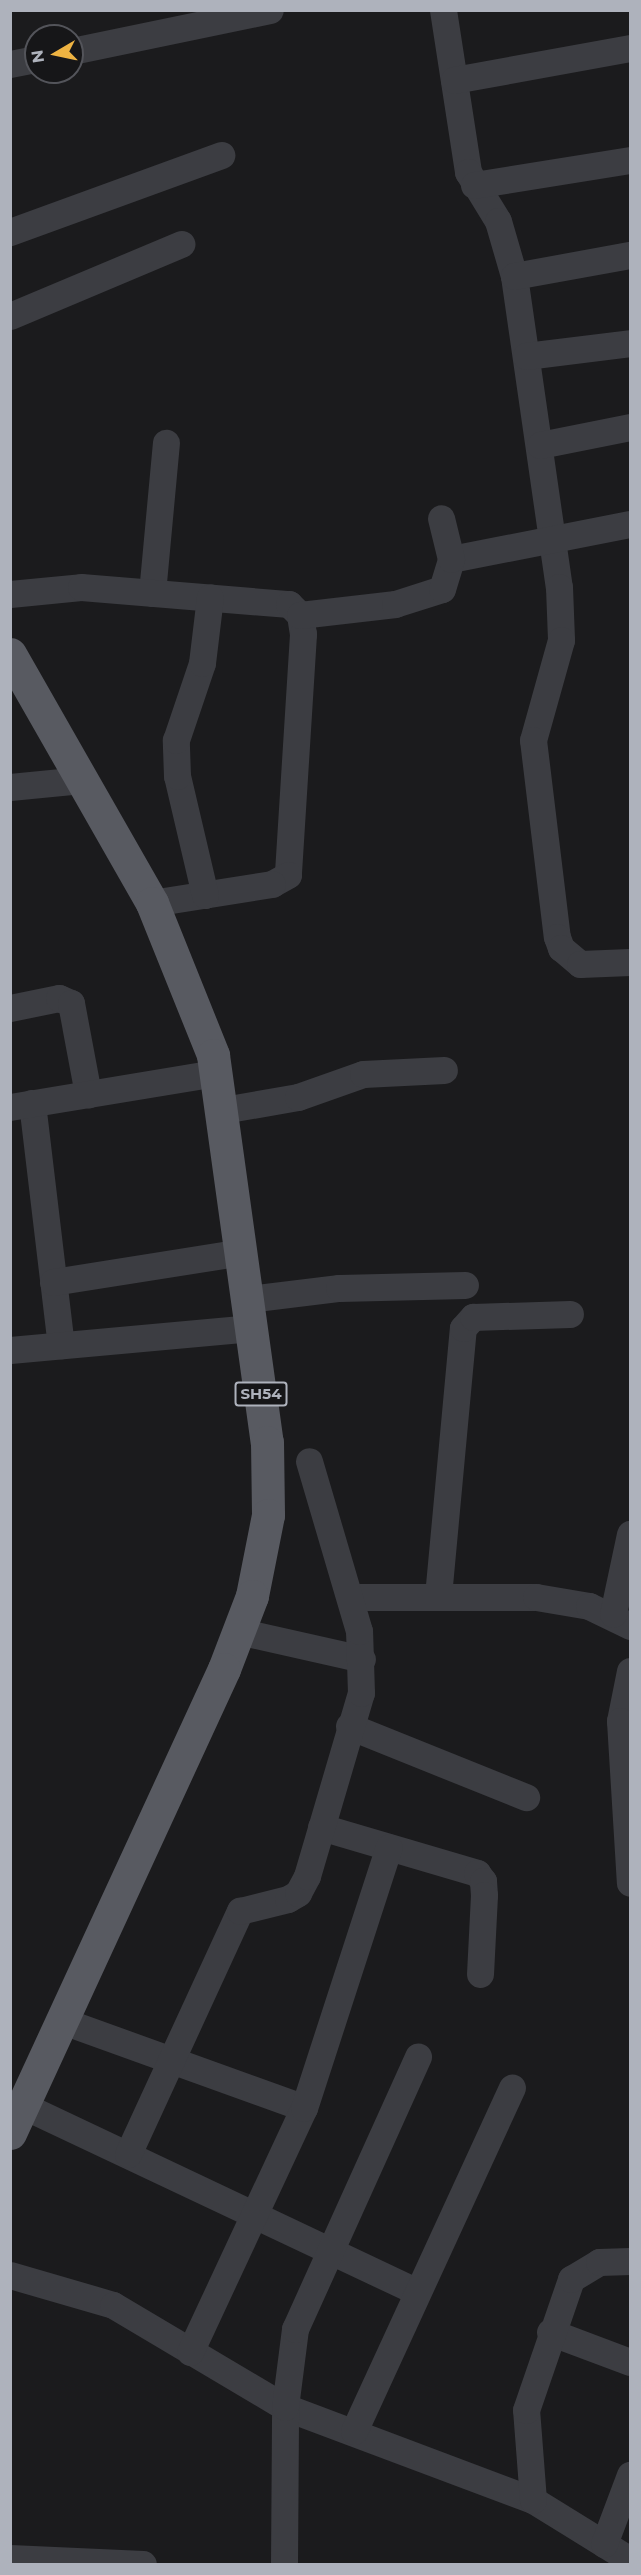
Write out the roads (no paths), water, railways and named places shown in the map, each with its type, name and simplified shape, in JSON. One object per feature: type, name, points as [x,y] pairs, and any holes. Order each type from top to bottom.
[{"type":"main road","name":"SH54","points":[[10,654],[152,903],[216,1073],[223,1110],[267,1442],[268,1515],[252,1596],[238,1631],[17,2120]]},
{"type":"street","points":[[84,49],[270,10]]},
{"type":"street","points":[[443,10],[466,162],[474,185],[498,221],[514,276],[552,537],[561,640],[533,740],[557,937],[566,954],[580,964],[630,962]]},
{"type":"street","points":[[454,80],[630,48]]},
{"type":"street","points":[[10,232],[221,155]]},
{"type":"street","points":[[474,185],[630,160]]},
{"type":"street","points":[[10,316],[182,244]]},
{"type":"street","points":[[514,276],[630,255]]},
{"type":"street","points":[[526,356],[630,343]]},
{"type":"street","points":[[540,446],[630,427]]},
{"type":"street","points":[[152,593],[166,443]]},
{"type":"street","points":[[300,615],[352,610],[431,595],[447,581],[451,559],[441,518]]},
{"type":"street","points":[[451,559],[552,537],[630,524]]},
{"type":"street","points":[[10,594],[81,587],[289,604],[300,615],[303,634],[288,875],[272,884],[152,903]]},
{"type":"street","points":[[205,895],[177,776],[176,740],[202,663],[210,597]]},
{"type":"street","points":[[10,787],[82,780]]},
{"type":"street","points":[[10,1008],[59,998],[72,1004],[88,1094]]},
{"type":"street","points":[[223,1110],[298,1097],[363,1074],[444,1070]]},
{"type":"street","points":[[61,1345],[53,1282],[21,1105],[216,1073]]},
{"type":"street","points":[[53,1282],[242,1252]]},
{"type":"street","points":[[10,1350],[61,1345],[250,1313],[339,1287],[465,1285]]},
{"type":"street","points":[[438,1596],[463,1328],[473,1317],[570,1314]]},
{"type":"street","points":[[128,2154],[240,1911],[298,1893],[321,1827],[349,1726],[361,1693],[362,1659],[350,1597],[309,1461]]},
{"type":"street","points":[[350,1597],[536,1597],[611,1616],[630,1534]]},
{"type":"street","points":[[238,1631],[362,1659]]},
{"type":"street","points":[[630,1671],[620,1721],[630,1883]]},
{"type":"street","points":[[349,1726],[526,1797]]},
{"type":"street","points":[[321,1827],[477,1873],[483,1881],[480,1974]]},
{"type":"street","points":[[190,2352],[304,2108],[389,1847]]},
{"type":"street","points":[[63,2021],[304,2108]]},
{"type":"street","points":[[284,2565],[285,2407],[295,2329],[418,2056]]},
{"type":"street","points":[[354,2431],[512,2088]]},
{"type":"street","points":[[17,2120],[128,2154],[330,2248],[417,2292]]},
{"type":"street","points":[[528,2499],[526,2410],[550,2332],[572,2279],[581,2269],[599,2262],[630,2261]]},
{"type":"street","points":[[10,2275],[113,2305],[285,2407],[354,2431],[528,2499],[630,2560]]},
{"type":"street","points":[[550,2332],[630,2362]]},
{"type":"street","points":[[604,2544],[630,2475]]},
{"type":"street","points":[[10,2558],[143,2565]]}]
